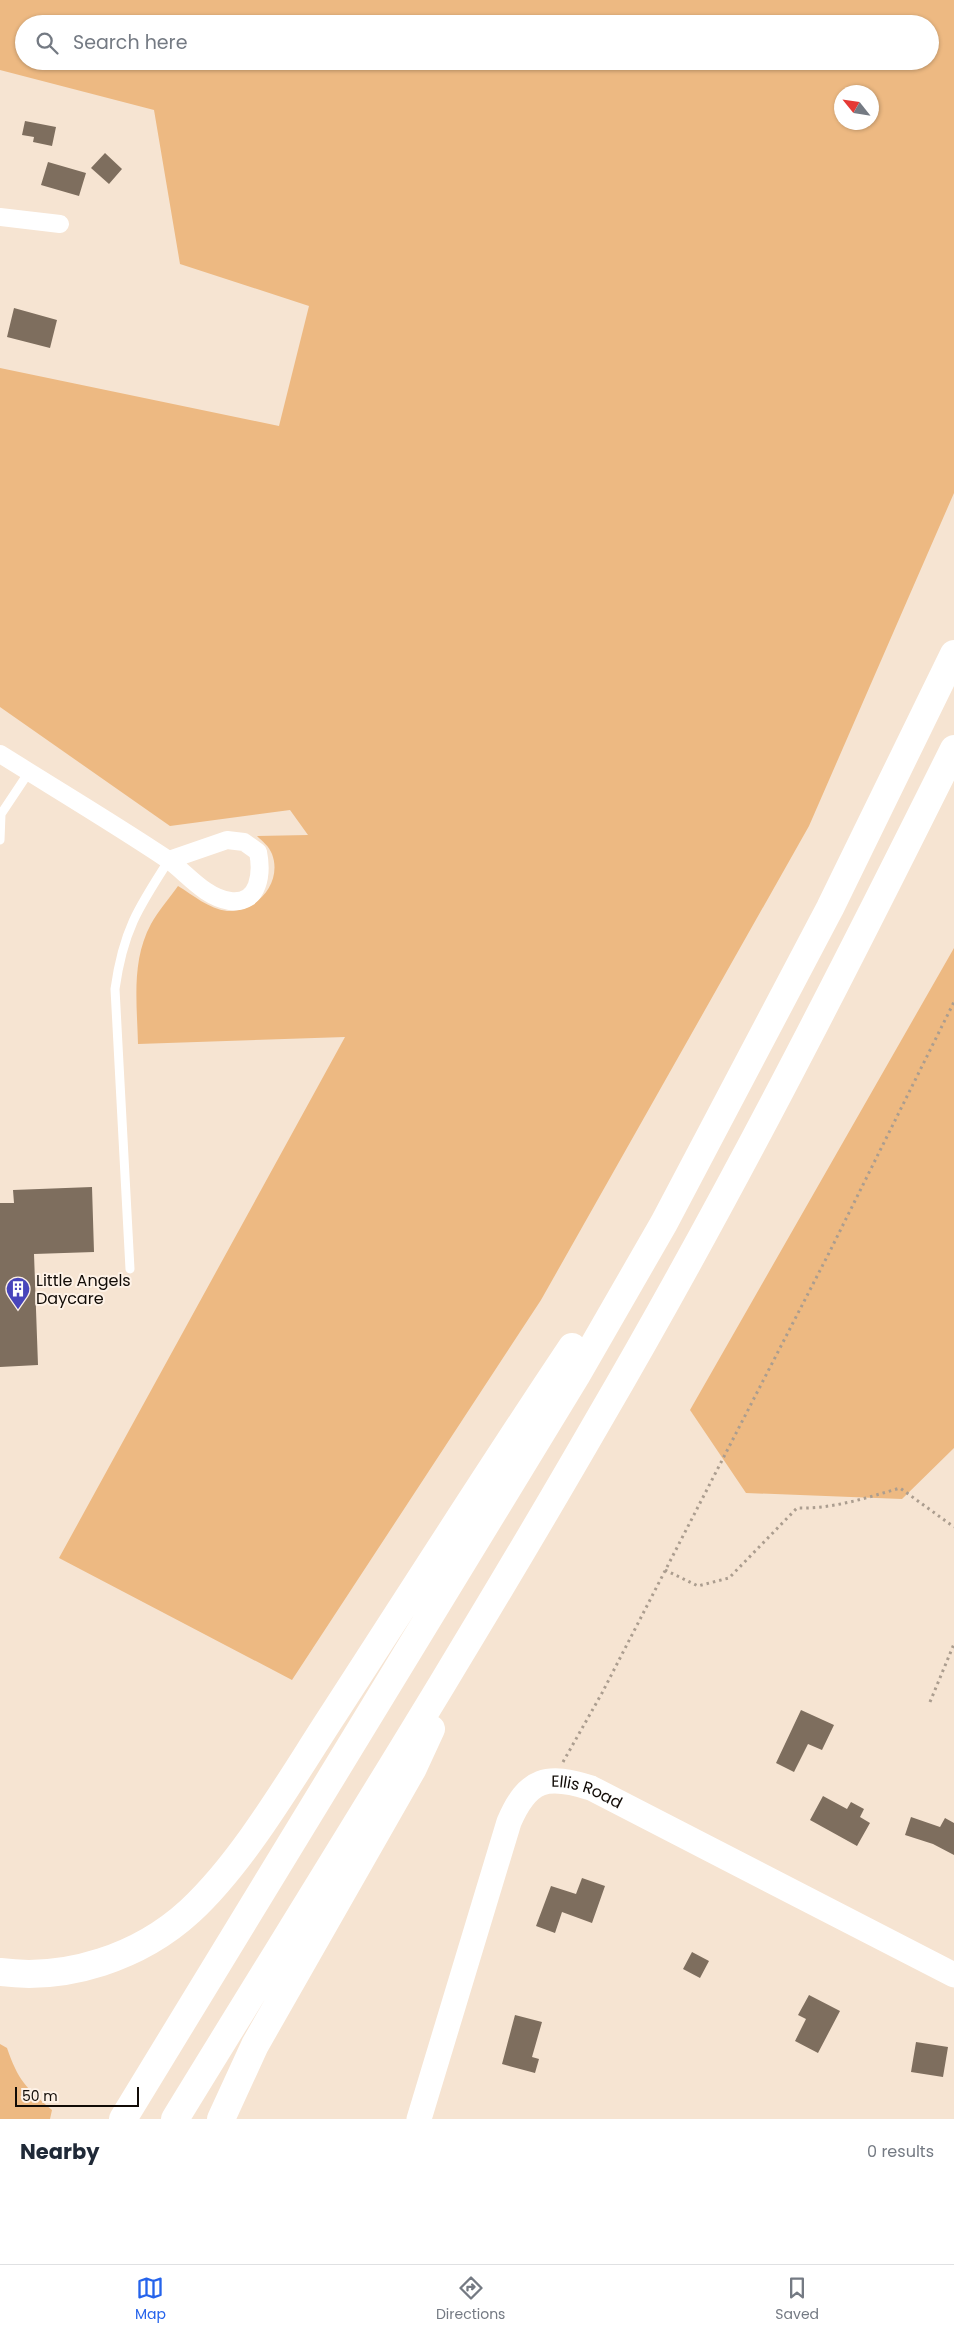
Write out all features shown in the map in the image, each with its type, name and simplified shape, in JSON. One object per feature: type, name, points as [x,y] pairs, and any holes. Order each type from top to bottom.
[{"type":"highway","points":[[123,2119],[570,1384],[664,1223],[830,908],[954,654]]},
{"type":"highway","points":[[174,2119],[480,1620],[594,1429],[693,1254],[841,977],[954,749]]},
{"type":"highway","points":[[0,1972],[40,1973],[75,1969],[114,1958],[152,1940],[189,1912],[225,1874],[278,1800],[631,1259],[664,1223]]},
{"type":"highway","points":[[221,2119],[255,2045],[413,1768],[480,1620]]},
{"type":"street","points":[[0,217],[60,224]]},
{"type":"street","points":[[0,754],[169,860],[213,894],[231,901],[247,898],[260,883],[261,868],[258,852],[244,842],[227,840],[169,860]]},
{"type":"street","name":"Ellis Road","points":[[419,2119],[509,1822],[522,1797],[542,1782],[560,1780],[591,1788],[954,1975]]},
{"type":"lane","points":[[0,840],[1,814],[28,772]]},
{"type":"lane","points":[[130,1269],[115,989],[119,958],[129,926],[169,860]]},
{"type":"path","points":[[560,1780],[564,1760],[602,1692],[829,1253],[954,1002]]},
{"type":"path","points":[[665,1570],[698,1586],[729,1578],[797,1508],[817,1508],[851,1502],[900,1488],[954,1527]]},
{"type":"path","points":[[930,1702],[954,1644]]},
{"type":"shaded area","points":[[0,0],[954,0],[954,493],[809,826],[541,1300],[292,1680],[59,1558],[345,1037],[138,1044],[136,998],[140,953],[151,924],[178,886],[208,905],[220,910],[238,910],[248,907],[264,894],[274,875],[272,854],[257,836],[308,835],[290,810],[170,826],[0,707],[0,368],[279,426],[309,306],[180,264],[154,110],[0,70]]},
{"type":"shaded area","points":[[954,948],[954,1448],[902,1499],[746,1493],[690,1410]]},
{"type":"shaded area","points":[[0,2044],[7,2048],[15,2068],[24,2083],[52,2110],[50,2119],[0,2119]]},
{"type":"building","points":[[25,121],[56,127],[52,146],[33,142],[34,137],[22,135]]},
{"type":"building","points":[[105,153],[122,169],[109,184],[91,168]]},
{"type":"building","points":[[48,162],[86,173],[79,196],[41,185]]},
{"type":"building","points":[[14,308],[57,320],[50,348],[7,337]]},
{"type":"building","name":"Little Angels Daycare","points":[[92,1187],[94,1252],[34,1254],[38,1365],[0,1367],[0,1203],[14,1203],[13,1190]]},
{"type":"building","points":[[801,1710],[834,1725],[822,1750],[808,1744],[794,1772],[776,1763]]},
{"type":"building","points":[[823,1796],[847,1809],[851,1802],[864,1809],[860,1817],[870,1823],[857,1846],[810,1820]]},
{"type":"building","points":[[911,1817],[940,1827],[945,1818],[954,1823],[954,1855],[933,1844],[905,1835]]},
{"type":"building","points":[[582,1878],[605,1886],[592,1923],[562,1912],[555,1933],[536,1926],[551,1886],[576,1894]]},
{"type":"building","points":[[692,1952],[709,1961],[700,1978],[683,1969]]},
{"type":"building","points":[[809,1995],[840,2011],[818,2053],[795,2041],[806,2019],[798,2015]]},
{"type":"building","points":[[515,2015],[542,2022],[532,2057],[539,2059],[535,2073],[502,2064]]},
{"type":"building","points":[[916,2042],[948,2047],[943,2077],[911,2072]]},
{"type":"place","name":"Little Angels Daycare","points":[[18,1310]]}]
